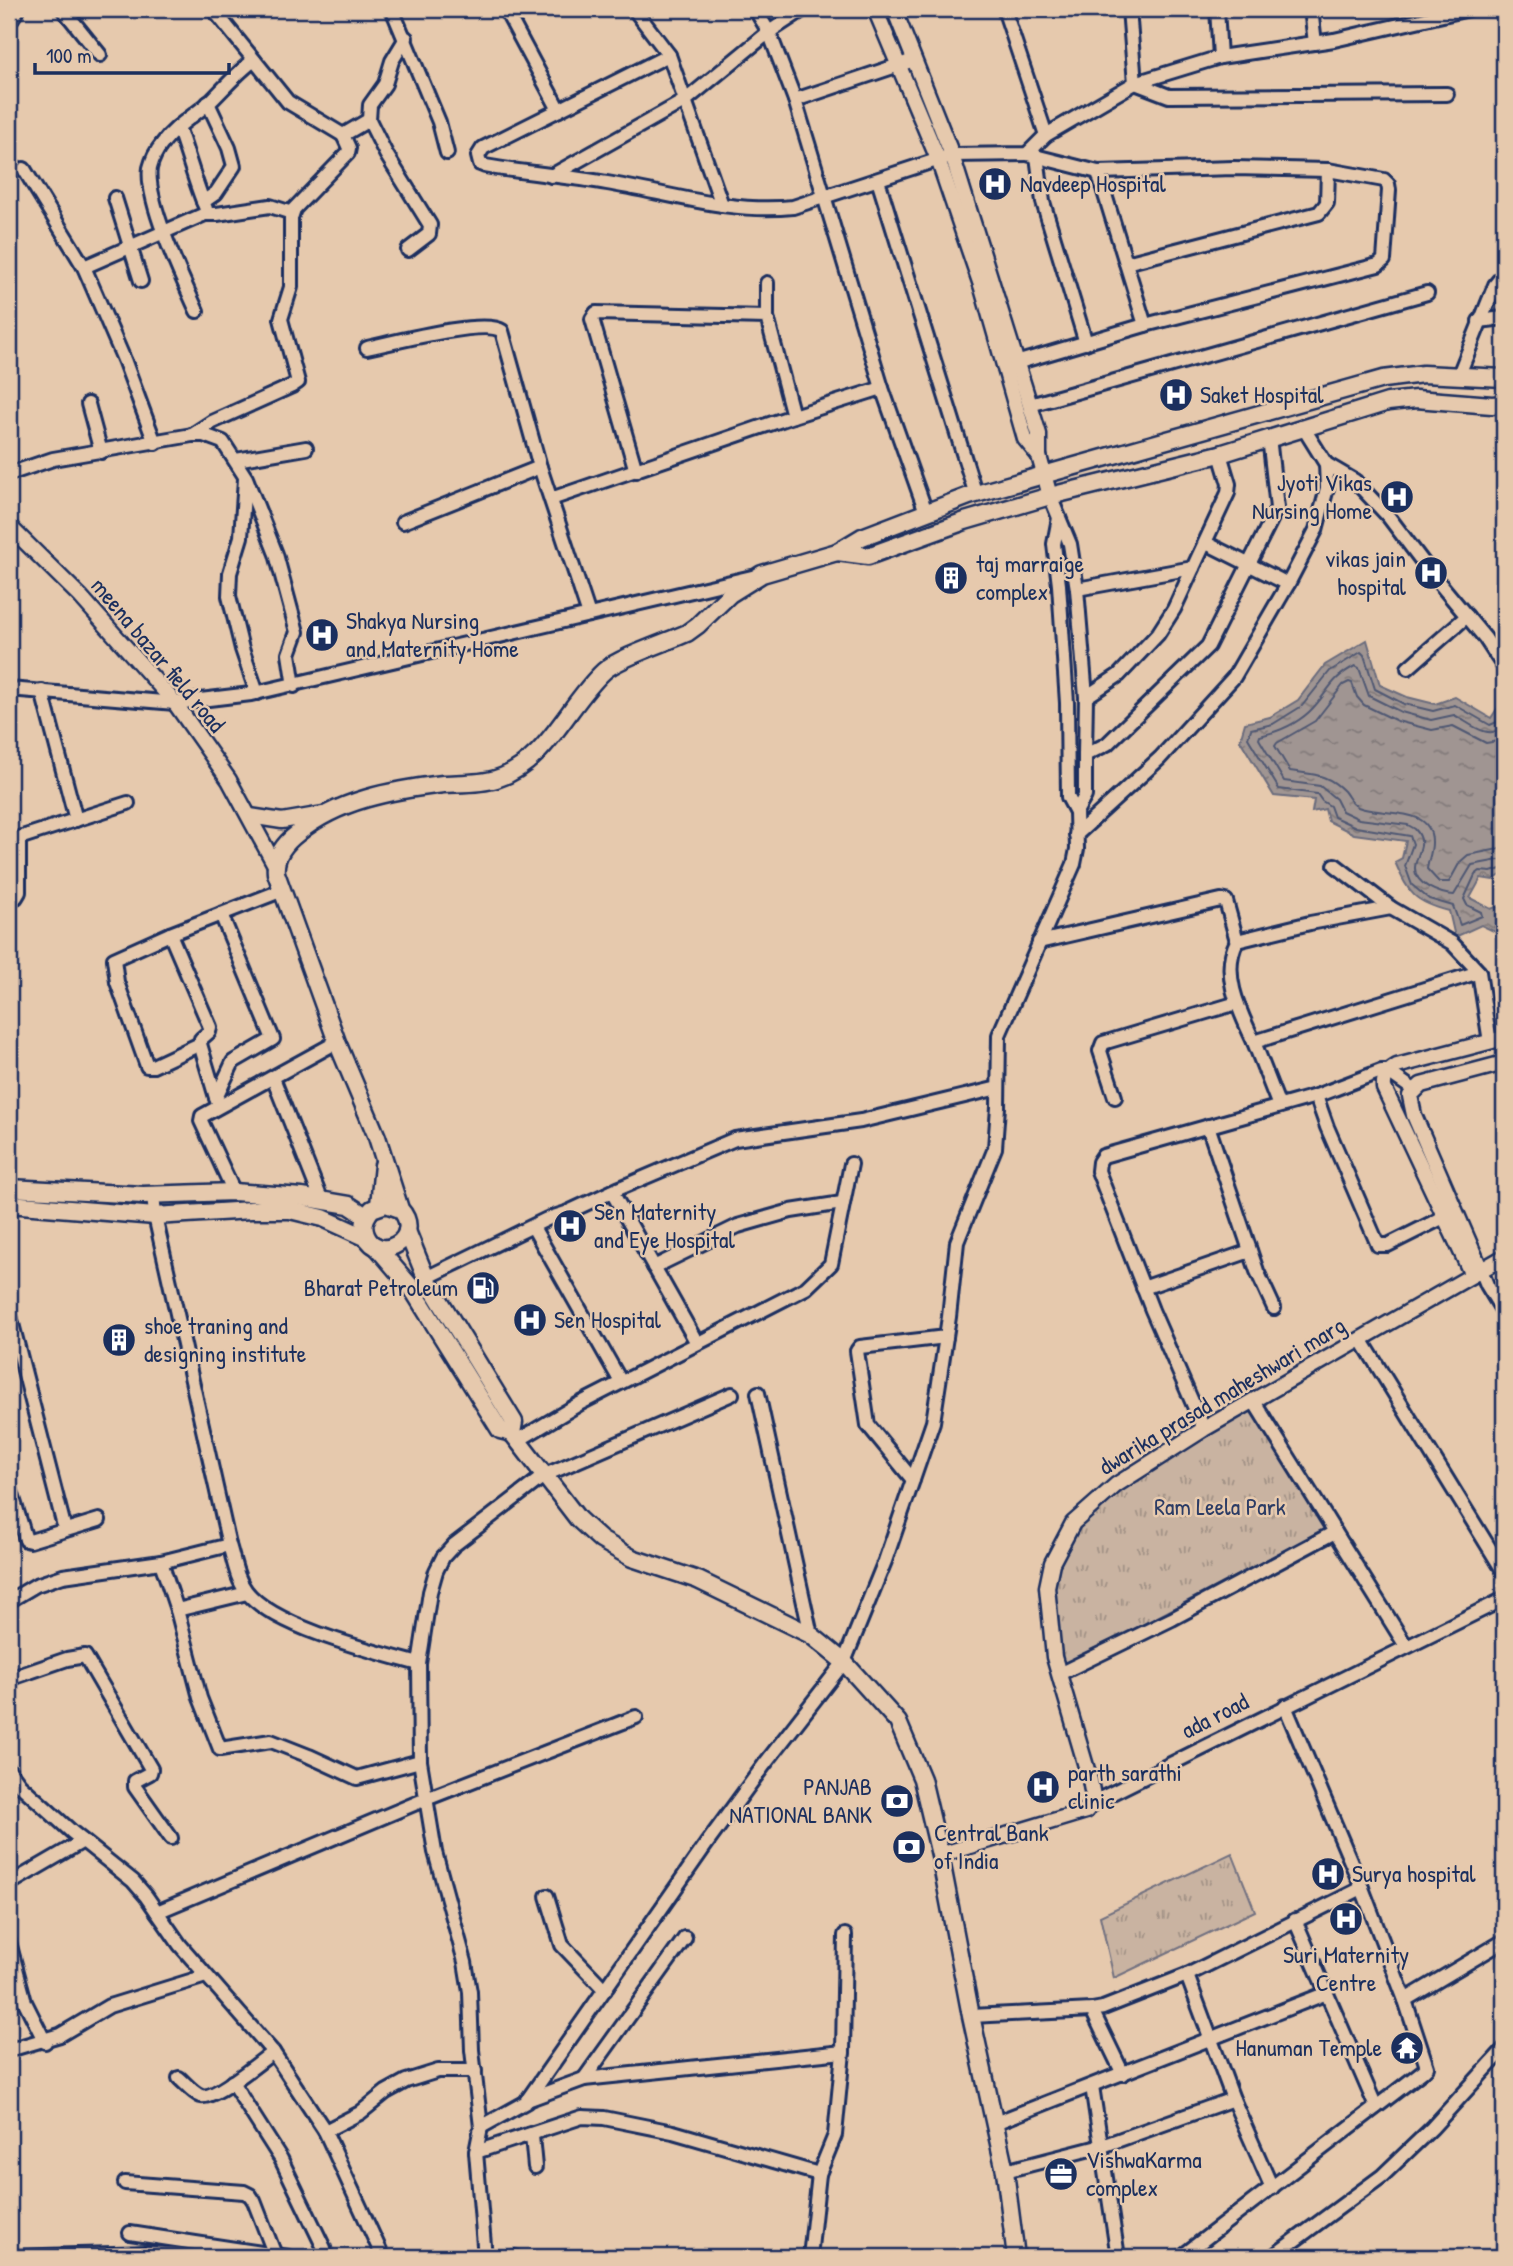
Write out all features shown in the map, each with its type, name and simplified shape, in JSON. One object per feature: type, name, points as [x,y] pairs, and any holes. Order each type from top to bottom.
[{"type":"main road","points":[[9,20],[16,9]]},
{"type":"main road","points":[[9,1204],[155,1216],[290,1210],[323,1218],[382,1248],[395,1246],[405,1237],[407,1219],[400,1209],[377,1137],[337,1042],[275,865],[282,848],[289,840],[323,814],[372,796],[439,785],[493,780],[516,772],[533,757],[603,671],[687,633],[730,594],[762,574],[837,552],[862,537],[926,512],[1044,473],[1383,379],[1423,374],[1504,378]]},
{"type":"main road","points":[[837,552],[868,556],[965,521],[1049,496],[1220,454],[1388,402],[1416,399],[1504,404]]},
{"type":"main road","points":[[384,1162],[373,1210],[364,1231],[411,1287],[500,1430],[515,1437],[578,1519],[601,1541],[632,1558],[698,1580],[811,1635],[844,1662],[898,1722],[922,1779],[940,1855],[971,2017],[1005,2171],[1016,2257]]},
{"type":"main road","points":[[9,1188],[153,1194],[234,1192],[321,1199],[373,1210],[394,1205],[400,1209]]},
{"type":"main road","points":[[407,1231],[426,1278],[514,1422],[515,1437]]},
{"type":"street","points":[[62,9],[100,55]]},
{"type":"street","points":[[9,474],[53,459],[192,435],[212,422],[298,382],[281,319],[291,288],[292,213],[348,153],[349,148],[343,135],[288,102],[213,9]]},
{"type":"street","points":[[392,9],[439,122],[447,153]]},
{"type":"street","points":[[505,9],[559,110]]},
{"type":"street","points":[[755,9],[769,32],[795,100],[882,388],[926,512]]},
{"type":"street","points":[[551,177],[686,100],[769,32],[804,9]]},
{"type":"street","points":[[876,9],[945,157]]},
{"type":"street","points":[[894,9],[914,60],[1011,364],[1025,439],[1039,456]]},
{"type":"street","points":[[1003,9],[1046,135]]},
{"type":"street","points":[[1129,9],[1135,83]]},
{"type":"street","points":[[1217,9],[1220,57]]},
{"type":"street","points":[[1311,9],[1315,43]]},
{"type":"street","points":[[1086,342],[1032,155],[1046,135],[1135,83],[1220,57],[1315,43],[1469,9]]},
{"type":"street","points":[[640,10],[670,55],[722,205]]},
{"type":"street","points":[[406,38],[392,61],[385,84],[370,105],[369,121],[430,225],[429,234],[408,250]]},
{"type":"street","points":[[670,55],[483,148],[478,156],[480,164],[551,177],[604,182],[722,205],[776,209],[826,198],[945,157],[1032,155],[1098,172],[1234,168],[1328,170],[1384,180],[1388,184],[1382,262],[1011,364]]},
{"type":"street","points":[[197,311],[164,231],[152,193],[150,169],[161,145],[177,127],[208,103],[234,75],[254,60]]},
{"type":"street","points":[[795,100],[914,60]]},
{"type":"street","points":[[1135,83],[1169,96],[1447,94]]},
{"type":"street","points":[[85,267],[164,231],[206,207],[234,166],[229,148],[208,103]]},
{"type":"street","points":[[343,135],[369,121]]},
{"type":"street","points":[[177,127],[190,160],[190,170],[206,207],[218,214],[270,206],[292,213]]},
{"type":"street","points":[[24,169],[85,267],[155,443]]},
{"type":"street","points":[[1126,263],[1320,213],[1327,204],[1328,170]]},
{"type":"street","points":[[1098,172],[1145,325]]},
{"type":"street","points":[[878,180],[976,495]]},
{"type":"street","points":[[115,198],[141,281]]},
{"type":"street","points":[[1458,377],[1495,285],[1504,274]]},
{"type":"street","points":[[767,283],[766,317],[793,416]]},
{"type":"street","points":[[1030,405],[1427,293]]},
{"type":"street","points":[[636,471],[592,319],[594,315],[766,317]]},
{"type":"street","points":[[1479,321],[1504,317]]},
{"type":"street","points":[[367,348],[451,330],[500,329],[540,467],[589,615]]},
{"type":"street","points":[[1011,364],[1030,405],[1039,434],[1039,456],[1049,496],[1070,544],[1077,589],[1086,697],[1085,796],[1076,812]]},
{"type":"street","points":[[551,499],[882,388]]},
{"type":"street","points":[[88,404],[101,452]]},
{"type":"street","points":[[1303,428],[1326,464],[1355,481],[1388,516],[1485,638],[1504,667]]},
{"type":"street","points":[[192,435],[217,439],[228,447],[246,478],[276,554],[297,632],[289,654],[294,686]]},
{"type":"street","points":[[1085,755],[1107,744],[1202,654],[1277,508],[1269,438]]},
{"type":"street","points":[[236,460],[306,448]]},
{"type":"street","points":[[1086,697],[1119,675],[1158,634],[1174,609],[1229,489],[1220,454]]},
{"type":"street","points":[[1076,835],[1160,758],[1234,677],[1288,584],[1315,530],[1327,488],[1326,464]]},
{"type":"street","points":[[403,522],[540,467]]},
{"type":"street","points":[[246,478],[241,537],[230,573],[229,596],[238,637],[257,693]]},
{"type":"street","points":[[526,2102],[723,1821],[844,1662],[885,1561],[933,1422],[957,1242],[995,1148],[999,1035],[1074,864],[1076,812],[1068,797],[1065,677],[1054,544],[1059,518]]},
{"type":"street","name":"meena bazar field road","points":[[9,526],[81,597],[175,703],[213,756],[250,816],[275,865]]},
{"type":"street","points":[[1206,543],[1288,584]]},
{"type":"street","points":[[1077,589],[1193,568]]},
{"type":"street","points":[[9,689],[175,703],[257,693],[762,574]]},
{"type":"street","points":[[1408,668],[1467,616]]},
{"type":"street","points":[[42,691],[76,820]]},
{"type":"street","points":[[9,898],[16,897],[19,892],[19,838],[128,803]]},
{"type":"street","points":[[250,816],[282,821],[323,814]]},
{"type":"street","points":[[1203,1429],[1143,1288],[1098,1171],[1103,1156],[1316,1096],[1397,1066],[1497,1040],[1479,972],[1452,943],[1391,908],[1335,865]]},
{"type":"street","points":[[201,1044],[153,1066],[147,1066],[117,982],[114,962],[116,957],[283,890]]},
{"type":"street","points":[[1039,942],[1226,901],[1237,941],[1230,958],[1237,1003],[1279,1106]]},
{"type":"street","points":[[1237,941],[1310,923],[1391,908]]},
{"type":"street","points":[[217,1102],[233,1062],[273,1039],[221,914]]},
{"type":"street","points":[[170,934],[210,1027],[209,1032],[201,1039],[201,1044],[217,1102]]},
{"type":"street","points":[[1254,1042],[1479,972]]},
{"type":"street","points":[[1115,1097],[1100,1051],[1102,1043],[1237,1003]]},
{"type":"street","points":[[234,1192],[201,1121],[204,1114],[217,1102],[273,1078],[337,1042]]},
{"type":"street","points":[[1476,1273],[1410,1102],[1413,1090],[1421,1085],[1504,1063]]},
{"type":"street","points":[[1387,1071],[1413,1090]]},
{"type":"street","points":[[1387,1071],[1383,1081],[1384,1088],[1444,1217],[1476,1273],[1487,1285],[1504,1313]]},
{"type":"street","points":[[273,1078],[321,1199]]},
{"type":"street","points":[[426,1278],[533,1227],[735,1139],[861,1121],[998,1088]]},
{"type":"street","points":[[1316,1096],[1378,1245],[1388,1245],[1444,1217]]},
{"type":"street","points":[[1208,1126],[1250,1251],[1273,1308]]},
{"type":"street","points":[[515,1437],[806,1288],[821,1276],[831,1264],[851,1164]]},
{"type":"street","points":[[612,1192],[697,1343]]},
{"type":"street","points":[[153,1194],[155,1216],[231,1552],[247,1592],[266,1609],[341,1642],[419,1664]]},
{"type":"street","points":[[654,1267],[738,1226],[791,1211],[842,1203]]},
{"type":"street","points":[[533,1227],[621,1382]]},
{"type":"street","points":[[1143,1288],[1250,1251]]},
{"type":"street","name":"dwarika prasad maheshwari marg","points":[[1094,1802],[1054,1657],[1048,1577],[1065,1534],[1073,1523],[1116,1485],[1203,1429],[1504,1257]]},
{"type":"street","points":[[9,1312],[65,1530]]},
{"type":"street","points":[[913,1480],[867,1425],[857,1351],[860,1348],[946,1337]]},
{"type":"street","points":[[1361,1339],[1504,1572]]},
{"type":"street","points":[[485,2257],[476,2152],[481,2127],[472,2050],[470,1992],[465,1962],[435,1852],[420,1761],[419,1664],[430,1592],[436,1571],[443,1558],[479,1523],[545,1475],[732,1394]]},
{"type":"street","points":[[758,1394],[811,1635]]},
{"type":"street","points":[[1253,1401],[1406,1646]]},
{"type":"street","points":[[9,1485],[26,1540],[99,1520]]},
{"type":"street","points":[[1059,1674],[1172,1619],[1335,1532]]},
{"type":"street","points":[[9,1601],[50,1579],[231,1552]]},
{"type":"street","points":[[161,1562],[177,1610],[200,1698],[220,1749],[271,1741],[357,1778],[420,1761]]},
{"type":"street","points":[[177,1610],[247,1592]]},
{"type":"street","name":"ada road","points":[[940,1855],[1086,1811],[1094,1802],[1504,1599]]},
{"type":"street","points":[[9,1679],[67,1659],[85,1656],[151,1769],[135,1781],[135,1787],[171,1838]]},
{"type":"street","points":[[1181,2257],[1427,2067],[1405,2000],[1362,1888],[1285,1706]]},
{"type":"street","points":[[157,1912],[426,1799],[636,1717]]},
{"type":"street","points":[[9,1770],[20,1784],[83,1841],[134,1881],[180,1945],[272,2052],[325,2132],[383,2257]]},
{"type":"street","points":[[9,1884],[83,1841]]},
{"type":"street","points":[[971,2017],[1092,2010],[1187,1975],[1362,1888]]},
{"type":"street","points":[[547,1896],[562,1945],[605,1990]]},
{"type":"street","points":[[1295,1920],[1377,2107]]},
{"type":"street","points":[[810,2257],[819,2174],[835,2135],[844,2052],[845,1935]]},
{"type":"street","points":[[584,2079],[685,1938]]},
{"type":"street","points":[[9,1941],[25,2002],[45,2042]]},
{"type":"street","points":[[1405,2000],[1504,1941]]},
{"type":"street","points":[[1187,1975],[1233,2099],[1272,2188]]},
{"type":"street","points":[[9,2050],[45,2042],[69,2031],[109,2006],[206,1976]]},
{"type":"street","points":[[995,2123],[1327,1993]]},
{"type":"street","points":[[1092,2010],[1123,2074]]},
{"type":"street","points":[[1272,2257],[1391,2169],[1504,2049]]},
{"type":"street","points":[[179,2078],[203,2096],[232,2082],[272,2052]]},
{"type":"street","points":[[481,2127],[529,2098],[584,2079],[844,2052]]},
{"type":"street","points":[[325,2132],[360,2113],[386,2092],[406,2081],[438,2071],[475,2071]]},
{"type":"street","points":[[232,2082],[281,2159],[326,2257]]},
{"type":"street","points":[[1092,2086],[1118,2257]]},
{"type":"street","points":[[1005,2171],[1102,2146],[1233,2099]]},
{"type":"street","points":[[476,2152],[532,2136],[582,2117],[596,2117],[673,2133],[819,2174]]},
{"type":"street","points":[[532,2136],[535,2167]]},
{"type":"street","points":[[125,2183],[244,2192],[254,2201],[282,2256]]},
{"type":"street","points":[[130,2233],[282,2256]]},
{"type":"street","points":[[9,2257],[219,2257]]},
{"type":"green space","name":"Ram Leela Park","points":[[1252,1409],[1325,1529],[1064,1666],[1060,1654],[1052,1575],[1073,1524],[1131,1477]]},
{"type":"green space","points":[[1232,1853],[1255,1911],[1114,1978],[1100,1916]]},
{"type":"water","points":[[1367,640],[1380,685],[1407,697],[1435,704],[1455,697],[1491,718],[1501,703],[1504,703],[1504,873],[1493,880],[1481,878],[1470,898],[1491,909],[1504,904],[1504,936],[1481,925],[1455,937],[1449,911],[1420,900],[1404,882],[1395,862],[1402,858],[1406,841],[1354,834],[1328,821],[1325,809],[1312,812],[1314,800],[1274,796],[1240,740],[1245,723],[1270,717],[1298,700],[1325,665]]},
{"type":"place","name":"Navdeep Hospital","points":[[995,184]]},
{"type":"place","name":"Saket Hospital","points":[[1176,395]]},
{"type":"place","name":"Jyoti Vikas Nursing Home","points":[[1397,497]]},
{"type":"place","name":"vikas jain hospital","points":[[1431,573]]},
{"type":"place","name":"taj marraige complex","points":[[951,578]]},
{"type":"place","name":"Shakya Nursing and Maternity Home","points":[[322,635]]},
{"type":"place","name":"Sen Maternity and Eye Hospital","points":[[570,1226]]},
{"type":"place","name":"Bharat Petroleum","points":[[483,1288]]},
{"type":"place","name":"Sen Hospital","points":[[530,1320]]},
{"type":"place","name":"shoe traning and designing institute","points":[[119,1340]]},
{"type":"place","name":"parth sarathi clinic","points":[[1043,1787]]},
{"type":"place","name":"PANJAB NATIONAL BANK","points":[[897,1801]]},
{"type":"place","name":"Central Bank of India","points":[[909,1847]]},
{"type":"place","name":"Surya hospital","points":[[1328,1874]]},
{"type":"place","name":"Suri Maternity Centre","points":[[1346,1919]]},
{"type":"place","name":"Hanuman Temple","points":[[1407,2048]]},
{"type":"place","name":"VishwaKarma complex","points":[[1061,2174]]}]
